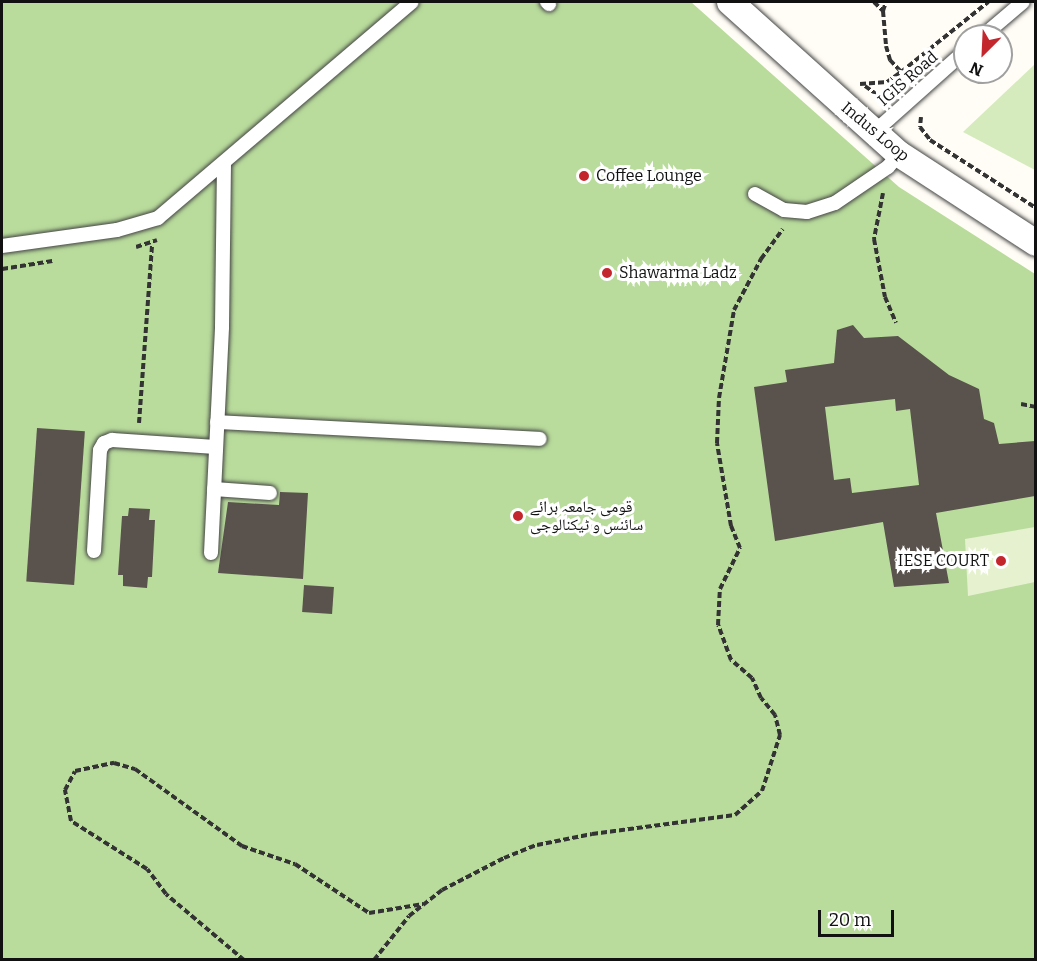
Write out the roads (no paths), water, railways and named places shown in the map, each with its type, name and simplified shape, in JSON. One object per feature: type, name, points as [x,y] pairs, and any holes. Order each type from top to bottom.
[{"type":"street","name":"Indus Loop","points":[[730,2],[873,133],[893,160],[1035,243]]},
{"type":"lane","points":[[2,246],[117,230],[158,218],[224,165],[412,2]]},
{"type":"lane","points":[[997,24],[1023,2]]},
{"type":"lane","name":"IGIS Road","points":[[873,133],[953,62]]},
{"type":"lane","points":[[755,194],[784,210],[807,213],[835,203],[893,160]]},
{"type":"lane","points":[[212,553],[222,327],[224,165]]},
{"type":"lane","points":[[217,422],[540,440]]},
{"type":"lane","points":[[94,551],[99,450],[112,440],[216,447]]},
{"type":"lane","points":[[214,489],[270,493]]},
{"type":"place","name":"Coffee Lounge","points":[[584,176]]},
{"type":"place","name":"Shawarma Ladz","points":[[607,273]]},
{"type":"place","name":"قومی جامعہ برائے سائنس و ٹیکنالوجی","points":[[518,516]]},
{"type":"place","name":"IESE COURT","points":[[1001,561]]}]
